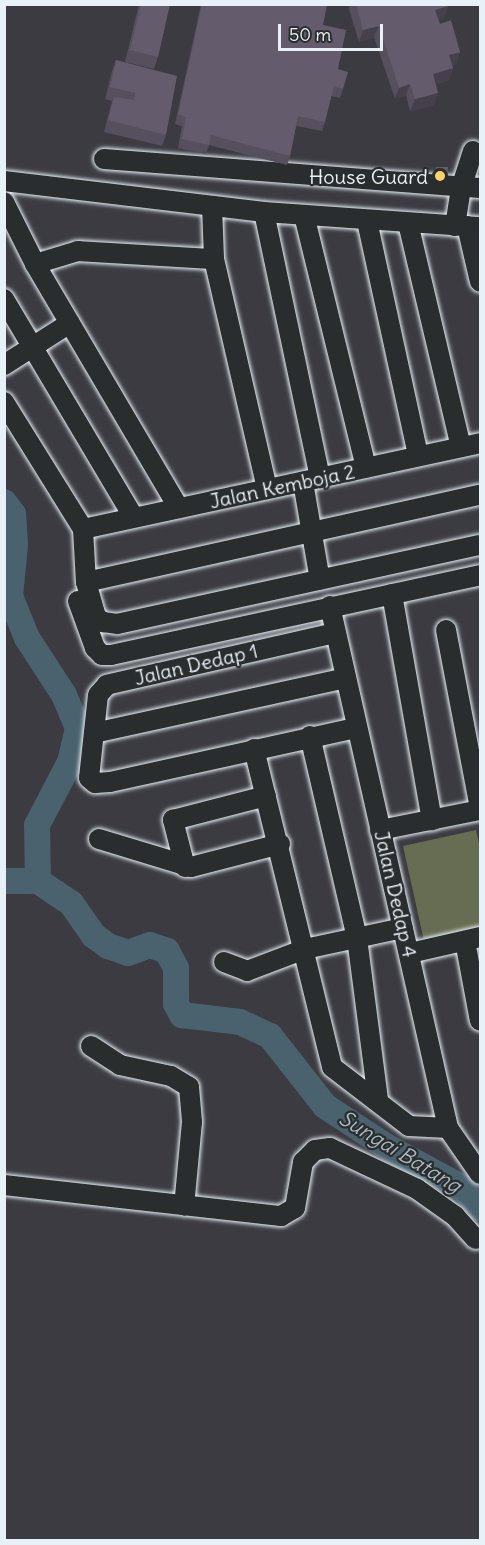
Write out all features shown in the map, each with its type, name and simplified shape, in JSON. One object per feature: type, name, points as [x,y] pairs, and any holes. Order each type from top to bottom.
[{"type":"street","points":[[473,151],[468,226],[480,282]]},
{"type":"street","points":[[104,159],[471,188]]},
{"type":"street","points":[[4,181],[264,212],[367,221],[468,226]]},
{"type":"street","points":[[4,202],[35,264],[179,507]]},
{"type":"street","points":[[212,206],[214,259],[267,489]]},
{"type":"street","points":[[264,212],[312,480],[314,531],[320,580]]},
{"type":"street","points":[[304,215],[366,467]]},
{"type":"street","points":[[367,221],[418,455]]},
{"type":"street","points":[[408,223],[461,447]]},
{"type":"street","points":[[35,264],[78,251],[214,259]]},
{"type":"street","points":[[4,299],[133,516]]},
{"type":"street","points":[[4,365],[70,323]]},
{"type":"street","points":[[4,402],[83,529],[86,582],[96,617],[110,624],[480,545]]},
{"type":"street","name":"Jalan Kemboja 2","points":[[83,529],[133,516],[480,443]]},
{"type":"street","points":[[86,582],[480,495]]},
{"type":"street","points":[[83,529],[71,559],[74,586],[85,626],[102,655],[480,575]]},
{"type":"street","points":[[392,594],[432,820]]},
{"type":"street","name":"Jalan Dedap 4","points":[[330,606],[448,1128],[477,1164]]},
{"type":"street","points":[[380,830],[480,809],[446,630]]},
{"type":"street","name":"Jalan Dedap 1","points":[[254,749],[99,784],[91,781],[88,771],[98,695],[107,685],[335,633]]},
{"type":"street","points":[[94,733],[346,678]]},
{"type":"street","points":[[356,728],[254,749],[280,844],[332,1066],[378,1099],[409,1126],[448,1128]]},
{"type":"street","points":[[310,736],[357,938],[378,1099]]},
{"type":"street","points":[[185,867],[173,820],[266,796]]},
{"type":"street","points":[[99,839],[185,867],[280,844]]},
{"type":"street","points":[[224,962],[247,971],[305,949],[403,928]]},
{"type":"street","points":[[410,953],[473,939],[480,1021]]},
{"type":"street","points":[[91,1047],[120,1065],[171,1076],[189,1087],[192,1122],[184,1206]]},
{"type":"street","points":[[4,1185],[184,1206],[288,1214],[297,1200],[303,1162],[315,1150],[330,1148],[417,1189],[455,1216],[479,1240]]},
{"type":"green space","points":[[476,830],[480,848],[480,928],[424,941],[403,846]]},
{"type":"building","points":[[141,4],[170,4],[158,57],[130,50]]},
{"type":"building","points":[[202,4],[327,4],[323,25],[346,30],[338,69],[348,72],[343,89],[334,86],[325,122],[298,116],[290,156],[211,135],[209,145],[182,139],[186,117],[178,115]]},
{"type":"building","points":[[356,4],[447,4],[448,6],[435,10],[440,24],[451,20],[460,52],[449,55],[453,68],[433,74],[438,93],[415,99],[410,84],[399,88],[379,26],[363,30]]},
{"type":"building","points":[[116,60],[177,76],[166,135],[108,120],[114,97],[134,100],[135,93],[110,87]]},
{"type":"building","name":"House Guard","points":[[436,167],[448,167],[447,178],[435,178]]},
{"type":"waterway","points":[[4,502],[13,514],[15,545],[10,596],[27,638],[64,695],[78,728],[70,762],[37,825],[38,881]]},
{"type":"waterway","name":"Sungai Batang","points":[[4,881],[38,881],[71,903],[93,935],[108,946],[128,953],[150,945],[167,951],[176,968],[176,1004],[182,1015],[240,1022],[270,1036],[325,1106],[389,1148],[463,1188],[480,1208]]},
{"type":"place","name":"House Guard","points":[[440,176]]}]
